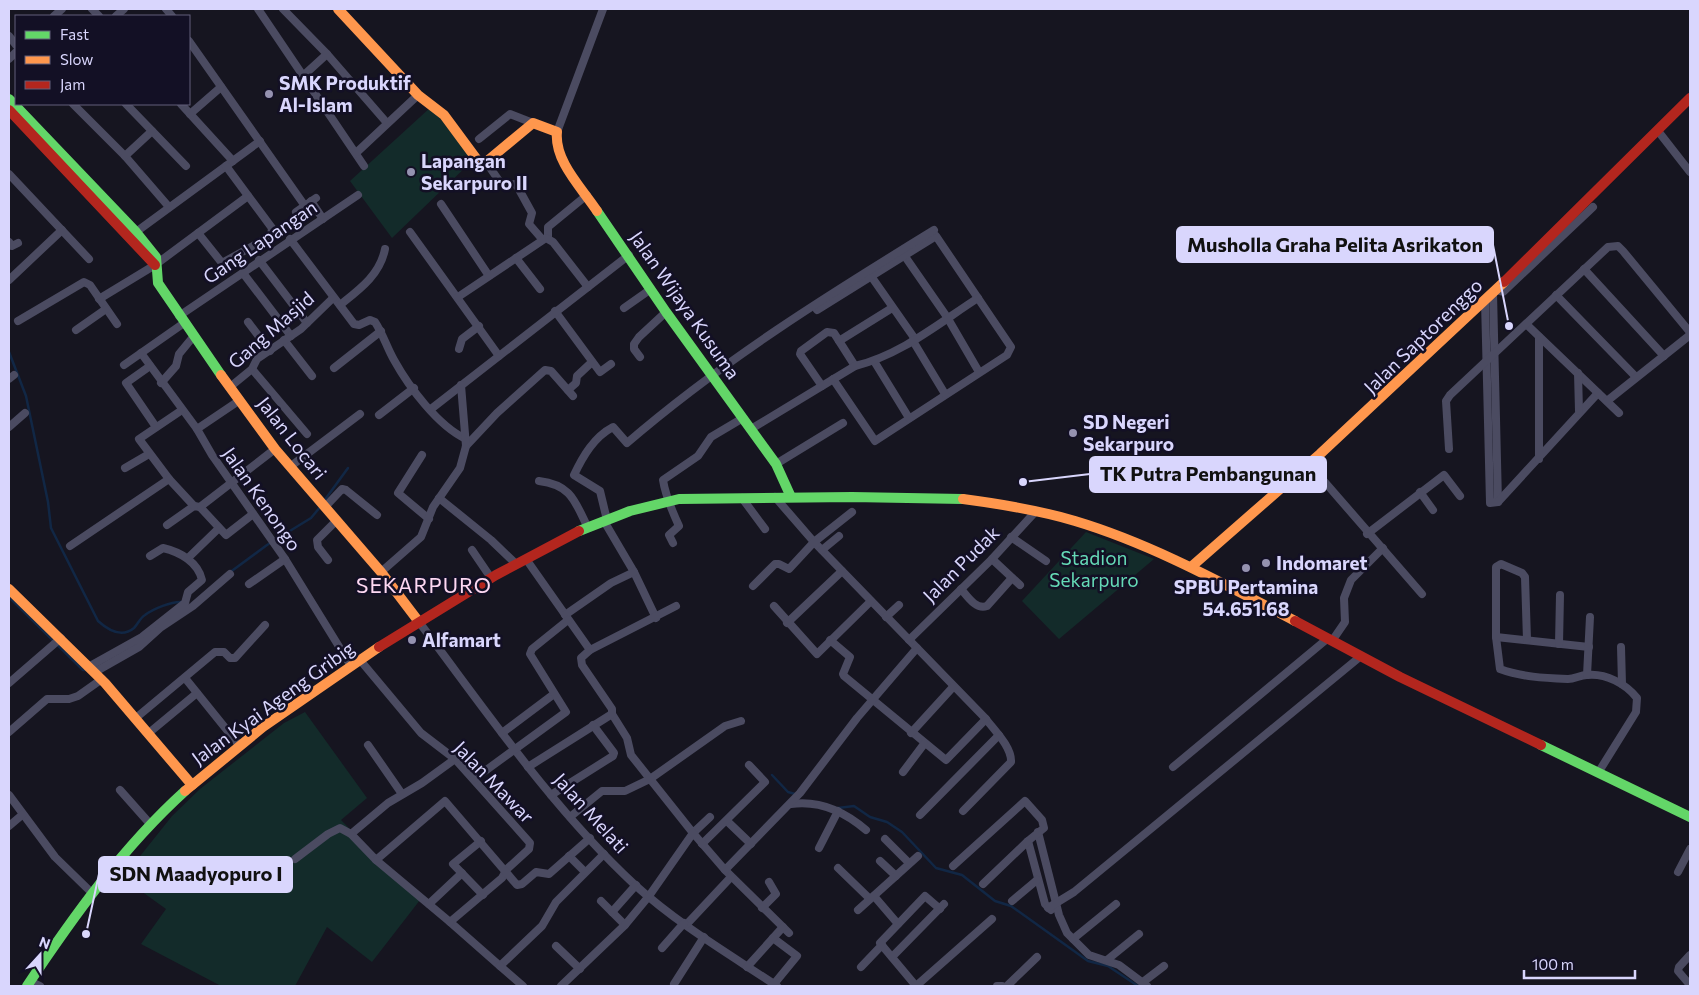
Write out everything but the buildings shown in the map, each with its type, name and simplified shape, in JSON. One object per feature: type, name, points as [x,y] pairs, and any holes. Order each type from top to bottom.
[{"type":"street","points":[[258,9],[364,166]]},
{"type":"street","points":[[283,9],[327,54],[387,123]]},
{"type":"street","points":[[338,9],[418,94],[444,115],[502,185],[516,184],[532,213],[529,224],[588,287]]},
{"type":"street","points":[[479,139],[510,114],[557,132],[603,9]]},
{"type":"street","points":[[190,42],[260,142],[311,201],[323,219]]},
{"type":"street","points":[[304,75],[327,54]]},
{"type":"street","points":[[190,114],[221,87]]},
{"type":"street","points":[[356,153],[418,94]]},
{"type":"street","name":"Jalan Saptorenggo","points":[[1191,567],[1310,465],[1576,218],[1690,98]]},
{"type":"street","points":[[13,105],[136,232],[153,261]]},
{"type":"street","points":[[13,105],[92,197],[153,261]]},
{"type":"street","points":[[74,105],[125,156],[169,207]]},
{"type":"street","points":[[127,105],[186,166]]},
{"type":"street","points":[[182,105],[233,161]]},
{"type":"street","points":[[482,162],[533,123]]},
{"type":"street","points":[[125,156],[152,131]]},
{"type":"street","points":[[1658,131],[1690,172]]},
{"type":"street","name":"Jalan Wijaya Kusuma","points":[[557,132],[556,143],[559,155],[666,312],[776,464],[791,497]]},
{"type":"street","points":[[136,232],[260,142]]},
{"type":"street","points":[[198,233],[222,263],[271,236],[272,228],[226,166]]},
{"type":"street","points":[[9,174],[89,259]]},
{"type":"street","name":"Gang Lapangan","points":[[124,365],[260,260],[358,195]]},
{"type":"street","points":[[100,299],[153,261],[198,233],[248,196]]},
{"type":"street","points":[[458,297],[545,239],[548,227],[587,196]]},
{"type":"street","points":[[296,212],[311,201]]},
{"type":"street","points":[[441,204],[488,276]]},
{"type":"street","points":[[1576,218],[1593,207]]},
{"type":"street","points":[[9,280],[62,230]]},
{"type":"street","points":[[656,618],[606,520],[600,491],[574,476],[589,448],[612,427],[627,443],[712,376],[804,311],[934,230]]},
{"type":"street","points":[[410,232],[499,356]]},
{"type":"street","points":[[817,310],[934,236],[938,237],[1011,350],[875,441],[833,379]]},
{"type":"street","points":[[290,239],[354,324],[359,325],[373,320],[381,331],[394,360],[414,388],[451,431],[466,442]]},
{"type":"street","points":[[9,242],[12,246],[18,243]]},
{"type":"street","points":[[1448,449],[1448,398],[1556,294],[1608,247],[1618,246],[1689,330],[1689,338],[1635,376],[1607,401]]},
{"type":"street","points":[[340,305],[371,278],[384,259],[385,249]]},
{"type":"street","points":[[904,255],[947,317],[979,372]]},
{"type":"street","points":[[431,409],[555,311],[629,256]]},
{"type":"street","points":[[516,258],[540,289]]},
{"type":"street","points":[[260,260],[307,323]]},
{"type":"street","name":"Jalan Locari","points":[[153,261],[158,283],[193,337],[275,449],[381,572],[419,622]]},
{"type":"street","points":[[1584,269],[1664,356]]},
{"type":"street","points":[[243,273],[312,376]]},
{"type":"street","points":[[871,276],[914,340],[945,394]]},
{"type":"street","points":[[18,321],[84,282],[90,284],[117,324]]},
{"type":"street","points":[[624,308],[651,289]]},
{"type":"street","points":[[1495,292],[1494,354],[1498,502]]},
{"type":"street","points":[[1556,294],[1635,376]]},
{"type":"street","name":"Gang Masjid","points":[[230,387],[252,369],[257,359],[307,323],[333,298]]},
{"type":"street","points":[[751,429],[855,366],[874,362],[914,340],[978,298]]},
{"type":"street","points":[[1485,301],[1488,501],[1492,504],[1498,502],[1539,459],[1579,411],[1598,393]]},
{"type":"street","points":[[839,341],[892,308]]},
{"type":"street","points":[[76,330],[106,309]]},
{"type":"street","points":[[555,311],[601,372],[611,364]]},
{"type":"street","points":[[640,357],[634,349],[636,342],[666,312]]},
{"type":"street","points":[[248,322],[270,351]]},
{"type":"street","points":[[1526,324],[1619,413]]},
{"type":"street","points":[[459,349],[462,339],[478,326]]},
{"type":"street","points":[[334,368],[381,331]]},
{"type":"street","points":[[822,386],[802,359],[801,351],[831,331],[855,366]]},
{"type":"street","points":[[161,383],[176,366],[178,354],[193,337]]},
{"type":"street","points":[[1539,337],[1539,459]]},
{"type":"street","name":"Jalan Kenongo","points":[[141,353],[197,430],[212,455],[356,663]]},
{"type":"street","points":[[466,442],[544,370],[551,371],[570,393],[576,383],[577,376],[592,362]]},
{"type":"street","points":[[874,362],[909,418]]},
{"type":"street","points":[[150,366],[126,383],[156,427]]},
{"type":"street","points":[[252,369],[308,434]]},
{"type":"street","points":[[1578,374],[1579,411]]},
{"type":"street","points":[[381,572],[416,542],[439,498],[460,468],[466,442],[461,385]]},
{"type":"street","points":[[379,415],[414,388]]},
{"type":"street","points":[[197,430],[240,400]]},
{"type":"street","points":[[182,410],[139,438],[149,454],[169,479],[226,535],[253,514]]},
{"type":"street","points":[[9,427],[25,412]]},
{"type":"street","points":[[291,466],[360,414]]},
{"type":"street","points":[[673,543],[669,535],[679,526],[671,514],[670,500],[663,480],[698,456],[710,437],[743,418]]},
{"type":"street","points":[[776,464],[843,423]]},
{"type":"street","points":[[1487,429],[1496,429]]},
{"type":"street","points":[[167,525],[197,506],[275,449]]},
{"type":"street","points":[[125,468],[149,454]]},
{"type":"street","points":[[422,456],[398,493],[429,519]]},
{"type":"street","points":[[1310,465],[1367,534],[1383,548],[1422,594]]},
{"type":"street","points":[[1367,534],[1444,475],[1460,496]]},
{"type":"street","points":[[70,546],[169,479]]},
{"type":"street","points":[[539,481],[553,484],[568,492],[588,528]]},
{"type":"street","points":[[323,505],[342,489],[346,490],[377,515]]},
{"type":"street","points":[[1420,492],[1433,510]]},
{"type":"street","points":[[775,497],[814,542],[986,719],[998,735],[1010,756],[1011,762],[963,811]]},
{"type":"street","name":"Jalan Kyai Ageng Gribig","points":[[28,984],[74,914],[152,825],[192,785],[239,745],[356,663],[491,578],[606,520],[670,500],[775,497],[958,498],[1036,510],[1124,539],[1191,567],[1329,641],[1690,817]]},
{"type":"street","points":[[439,498],[491,540],[516,564]]},
{"type":"street","points":[[742,498],[765,529]]},
{"type":"street","name":"Jalan Pudak","points":[[909,640],[992,559],[1036,510]]},
{"type":"street","points":[[753,586],[775,564],[790,569],[814,542],[852,512]]},
{"type":"street","points":[[328,560],[318,547],[317,540],[336,520]]},
{"type":"street","points":[[188,558],[219,528]]},
{"type":"street","points":[[822,550],[839,536]]},
{"type":"street","points":[[1011,537],[1046,561]]},
{"type":"street","points":[[122,651],[139,647],[188,604],[188,592],[202,580],[188,558],[163,548],[150,556]]},
{"type":"street","points":[[1173,767],[1329,641],[1345,622],[1344,598],[1351,580],[1383,548]]},
{"type":"street","points":[[472,550],[491,578]]},
{"type":"street","points":[[526,559],[590,650]]},
{"type":"street","points":[[992,559],[1020,584]]},
{"type":"street","points":[[249,584],[285,560]]},
{"type":"street","points":[[1527,640],[1525,577],[1522,573],[1502,564],[1496,567],[1496,637],[1500,669],[1523,675],[1569,679],[1587,675],[1601,676],[1622,684],[1637,698],[1636,712],[1598,773]]},
{"type":"street","points":[[788,623],[842,570]]},
{"type":"street","points":[[474,779],[515,751],[566,712],[530,651],[566,618],[611,583],[634,572]]},
{"type":"street","points":[[9,732],[48,699],[69,699],[78,696],[94,671],[230,574]]},
{"type":"street","points":[[961,589],[977,605],[983,607],[987,606],[1012,578]]},
{"type":"street","points":[[9,589],[57,641],[94,671],[137,717],[192,785]]},
{"type":"street","points":[[1559,644],[1560,595]]},
{"type":"street","points":[[774,606],[817,654],[871,601]]},
{"type":"street","points":[[886,617],[899,604]]},
{"type":"street","points":[[676,606],[656,618],[590,650],[580,662],[612,709],[612,714],[627,738],[631,755],[724,870],[790,933]]},
{"type":"street","points":[[1587,675],[1590,647],[1590,616]]},
{"type":"street","name":"Jalan Melati","points":[[419,622],[515,751],[551,795],[604,854],[636,885],[685,924],[776,985]]},
{"type":"street","points":[[137,717],[215,652],[224,652],[230,658],[235,658],[265,625]]},
{"type":"street","points":[[1496,637],[1590,647]]},
{"type":"street","points":[[830,640],[850,657],[843,674],[844,676],[874,699],[924,744],[946,760],[986,719]]},
{"type":"street","points":[[9,683],[57,641]]},
{"type":"street","points":[[1621,647],[1622,684]]},
{"type":"street","points":[[724,870],[795,799],[917,648]]},
{"type":"street","points":[[1048,908],[1074,892],[1361,656]]},
{"type":"street","name":"Jalan Mawar","points":[[356,663],[421,733],[454,759],[474,779],[530,843],[529,848],[483,895],[450,921]]},
{"type":"street","points":[[185,678],[239,745]]},
{"type":"street","points":[[911,733],[954,687]]},
{"type":"street","points":[[150,732],[197,693]]},
{"type":"street","points":[[502,733],[554,694]]},
{"type":"street","points":[[528,767],[612,714]]},
{"type":"street","points":[[570,816],[602,791],[625,791],[650,779],[725,726],[741,720]]},
{"type":"street","points":[[551,795],[613,756],[614,753],[593,725]]},
{"type":"street","points":[[920,815],[998,735]]},
{"type":"street","points":[[903,772],[924,744]]},
{"type":"street","points":[[368,745],[402,794]]},
{"type":"street","points":[[351,834],[388,802],[454,759]]},
{"type":"street","points":[[702,844],[768,779],[749,766]]},
{"type":"street","points":[[120,790],[152,825]]},
{"type":"street","points":[[9,795],[55,857],[93,894]]},
{"type":"street","points":[[795,799],[838,811],[866,830]]},
{"type":"street","points":[[376,860],[445,801],[514,883],[519,885],[536,872],[548,874],[590,838]]},
{"type":"street","points":[[953,866],[1025,802],[1044,824],[1044,828],[983,884]]},
{"type":"street","points":[[819,848],[838,811]]},
{"type":"street","points":[[9,826],[22,814]]},
{"type":"street","points":[[561,986],[625,925],[649,896],[693,833],[710,817]]},
{"type":"street","points":[[727,821],[750,844]]},
{"type":"street","points":[[295,858],[334,830],[344,828],[376,860],[450,921],[523,986]]},
{"type":"street","points":[[1038,832],[1059,915],[1067,933],[1089,955],[1107,960],[1145,984],[1164,966]]},
{"type":"street","points":[[885,839],[909,863]]},
{"type":"street","points":[[480,841],[454,862],[483,895]]},
{"type":"street","points":[[1028,841],[1037,880],[1048,908],[1059,915]]},
{"type":"street","points":[[500,966],[542,926],[556,902],[604,854]]},
{"type":"street","points":[[1678,872],[1686,855]]},
{"type":"street","points":[[569,856],[585,872]]},
{"type":"street","points":[[858,910],[918,856]]},
{"type":"street","points":[[880,861],[896,876]]},
{"type":"street","points":[[838,868],[898,924]]},
{"type":"street","points":[[429,904],[462,873]]},
{"type":"street","points":[[662,948],[731,877]]},
{"type":"street","points":[[1012,901],[1037,880]]},
{"type":"street","points":[[762,908],[776,894],[769,882]]},
{"type":"street","points":[[612,912],[636,885]]},
{"type":"street","points":[[861,966],[882,945],[881,941],[925,896],[942,907],[892,957]]},
{"type":"street","points":[[601,901],[625,925]]},
{"type":"street","points":[[1073,939],[1116,904]]},
{"type":"street","points":[[882,945],[916,986],[992,919]]},
{"type":"street","points":[[747,967],[782,927]]},
{"type":"street","points":[[1107,960],[1139,934]]},
{"type":"street","points":[[674,984],[704,937]]},
{"type":"street","points":[[773,938],[797,956],[776,985]]},
{"type":"street","points":[[556,946],[580,969]]},
{"type":"street","points":[[1688,985],[1678,972],[1690,954]]},
{"type":"street","points":[[1007,986],[1037,957]]},
{"type":"street","points":[[28,984],[40,986]]},
{"type":"street","points":[[997,986],[1002,986]]},
{"type":"green space","name":"Lapangan Sekarpuro II","points":[[431,107],[473,160],[392,238],[350,181]]},
{"type":"green space","name":"Stadion Sekarpuro","points":[[1086,532],[1154,559],[1059,639],[1022,601]]},
{"type":"green space","points":[[305,712],[367,798],[341,820],[420,900],[372,962],[327,927],[295,986],[221,986],[141,944],[166,909],[134,886],[143,872],[133,865],[172,816],[200,789],[284,723]]},
{"type":"waterway","points":[[9,352],[26,396],[48,502],[51,528],[98,621],[115,632],[125,632],[134,628],[143,616],[153,610],[168,604],[182,602]]},
{"type":"waterway","points":[[324,501],[348,468]]},
{"type":"waterway","points":[[229,573],[267,545],[311,518],[321,506]]},
{"type":"waterway","points":[[9,597],[83,670],[89,670]]},
{"type":"waterway","points":[[772,775],[788,792],[795,794]]},
{"type":"waterway","points":[[838,808],[854,806],[870,817],[887,822],[902,832],[936,868],[962,875],[995,901],[1011,906],[1088,961],[1108,966],[1138,986]]},
{"type":"traffic: fast","points":[[9,99],[136,232],[156,257],[158,283],[221,375]]},
{"type":"traffic: fast","points":[[597,211],[666,312],[776,464],[791,497]]},
{"type":"traffic: fast","points":[[579,531],[630,511],[679,499],[852,497],[963,499]]},
{"type":"traffic: fast","points":[[1541,745],[1690,817]]},
{"type":"traffic: fast","points":[[27,986],[62,934],[120,859],[185,791]]},
{"type":"traffic: slow","points":[[338,9],[418,95],[444,115],[478,161],[486,162],[533,123],[557,132],[557,143],[564,164],[597,211]]},
{"type":"traffic: slow","points":[[1191,567],[1320,454],[1504,282]]},
{"type":"traffic: slow","points":[[221,375],[275,449],[381,572],[419,622]]},
{"type":"traffic: slow","points":[[963,499],[1047,514],[1104,530],[1160,553],[1295,621]]},
{"type":"traffic: slow","points":[[9,589],[105,683],[192,785]]},
{"type":"traffic: slow","points":[[185,791],[263,727],[379,647]]},
{"type":"traffic: jam","points":[[1504,282],[1690,98]]},
{"type":"traffic: jam","points":[[9,110],[155,265]]},
{"type":"traffic: jam","points":[[379,647],[496,575],[579,531]]},
{"type":"traffic: jam","points":[[1295,621],[1400,677],[1541,745]]},
{"type":"place","name":"SMK Produktif Al-Islam","points":[[269,94]]},
{"type":"place","name":"Lapangan Sekarpuro II","points":[[411,172]]},
{"type":"place","name":"Musholla Graha Pelita Asrikaton","points":[[1509,326]]},
{"type":"place","name":"SD Negeri Sekarpuro","points":[[1073,433]]},
{"type":"place","name":"TK Putra Pembangunan","points":[[1023,482]]},
{"type":"place","name":"Indomaret","points":[[1266,563]]},
{"type":"place","name":"SPBU Pertamina 54.651.68","points":[[1246,568]]},
{"type":"place","name":"Alfamart","points":[[412,640]]},
{"type":"place","name":"SDN Maadyopuro I","points":[[86,934]]},
{"type":"district","name":"SEKARPURO","points":[[424,586]]}]
